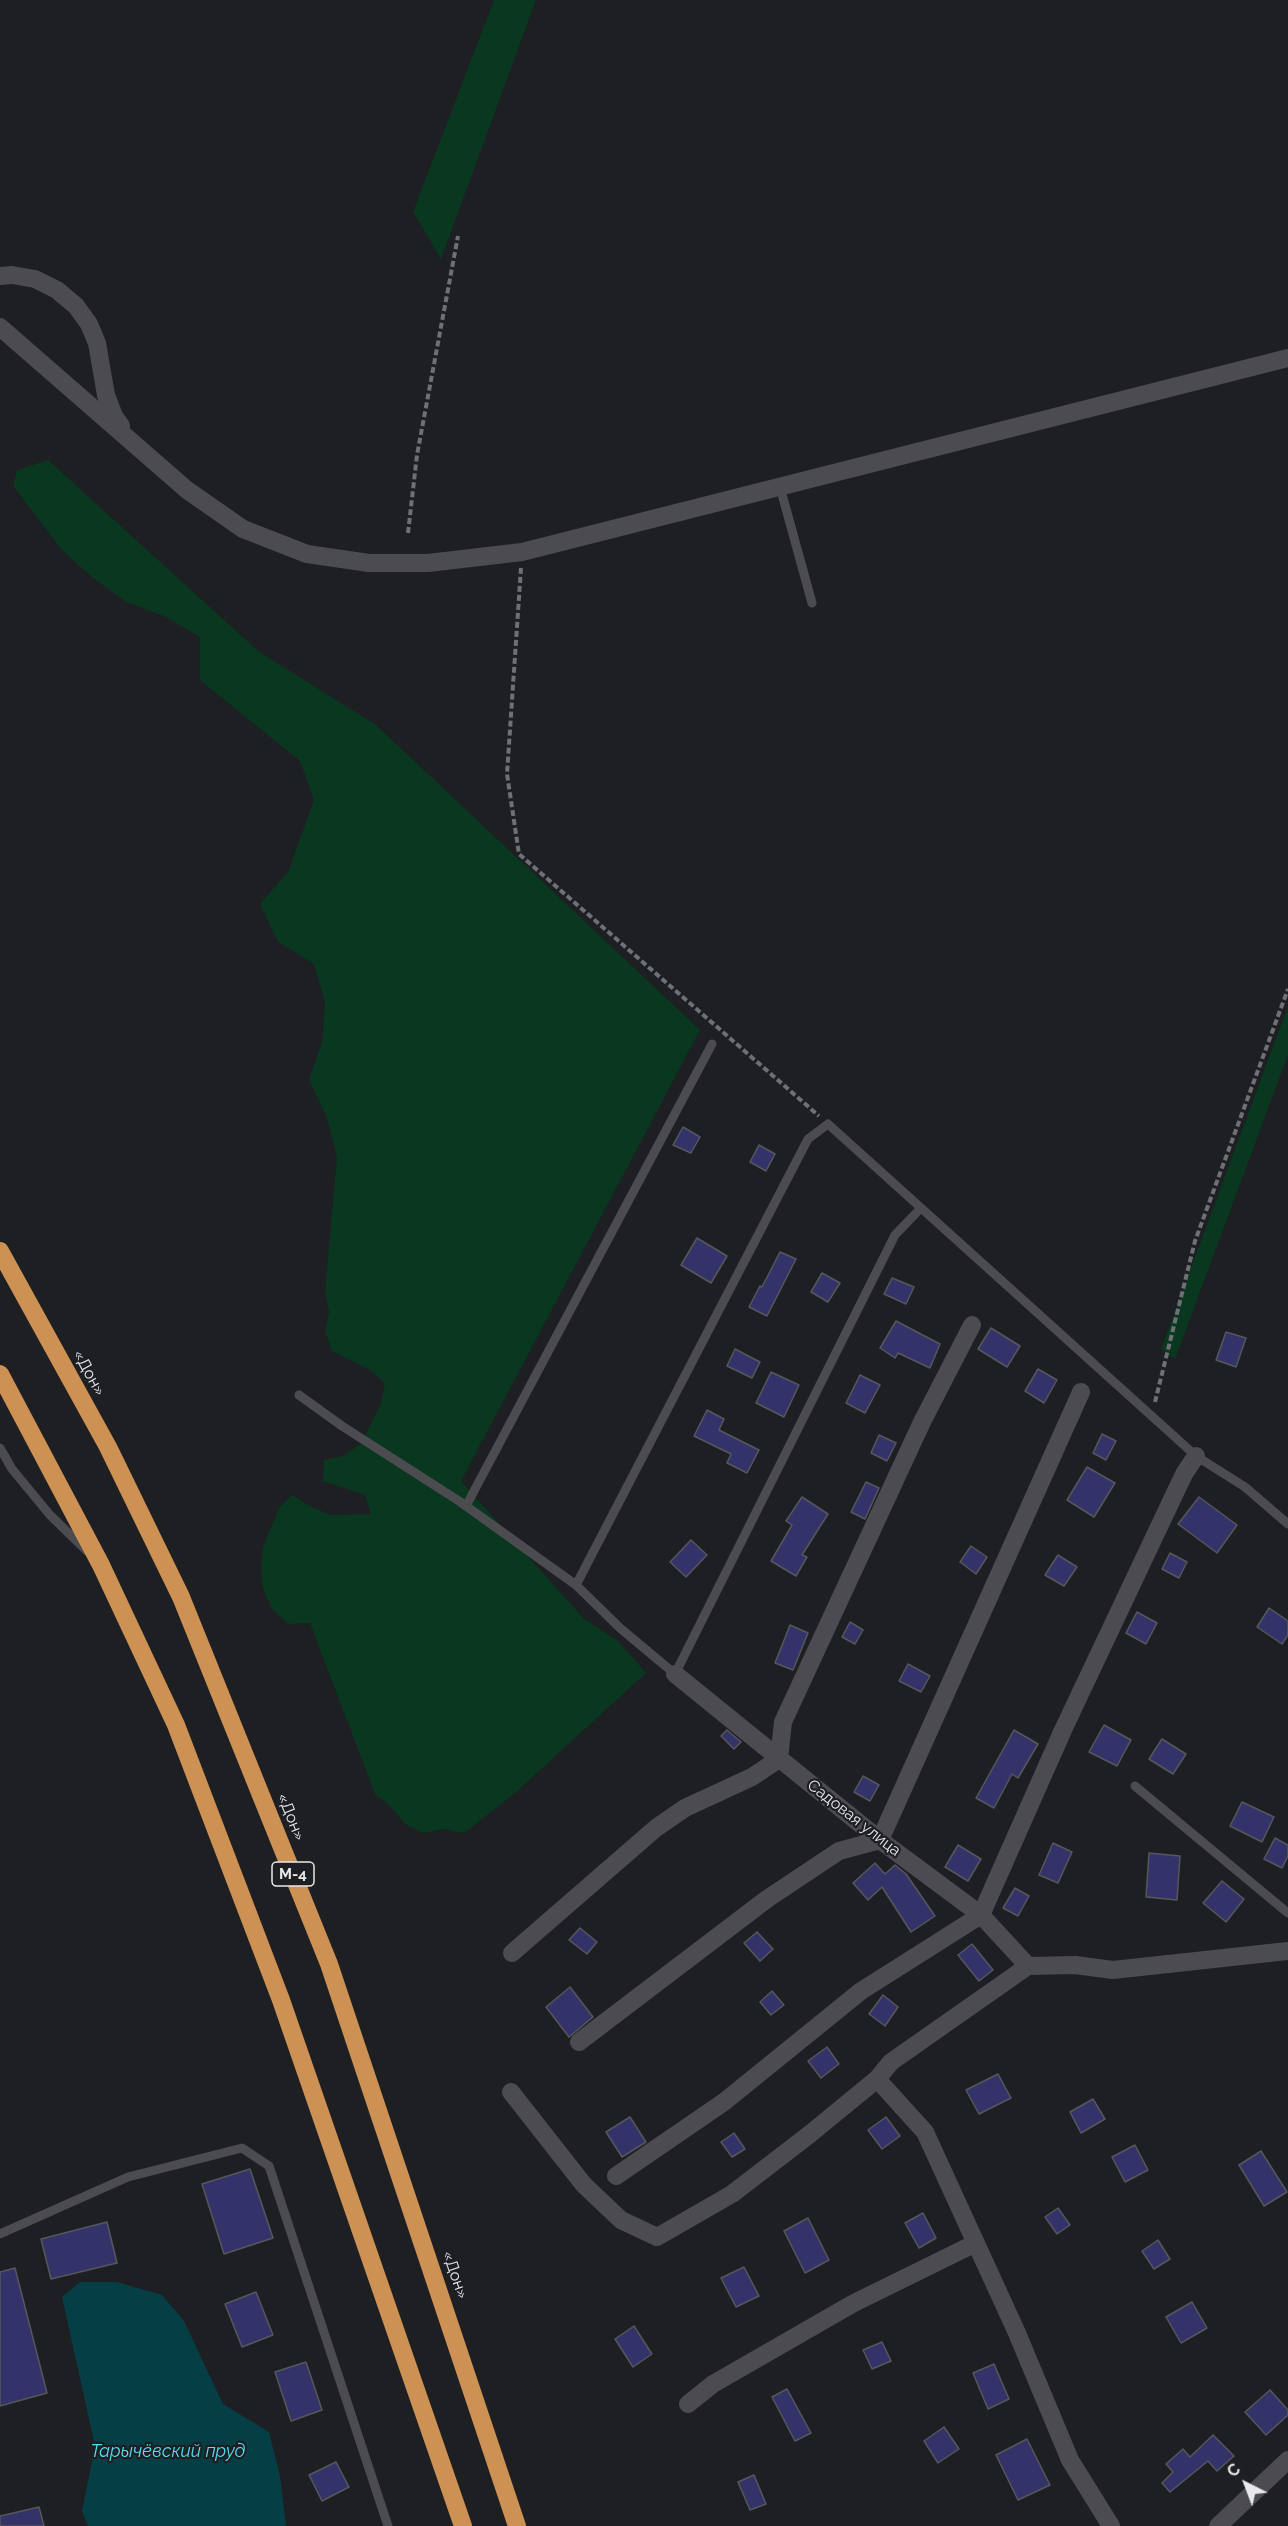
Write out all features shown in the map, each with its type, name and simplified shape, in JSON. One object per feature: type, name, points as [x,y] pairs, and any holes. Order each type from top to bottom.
[{"type":"highway","name":"«Дон»","points":[[0,1251],[108,1447],[181,1597],[329,1964],[517,2526]]},
{"type":"highway","points":[[0,1374],[100,1565],[176,1725],[277,1989],[463,2526]]},
{"type":"street","points":[[0,276],[12,275],[35,279],[57,290],[76,306],[89,324],[97,343],[106,394],[114,416],[130,440]]},
{"type":"street","points":[[0,327],[187,490],[243,529],[308,554],[369,563],[428,563],[522,552],[1288,358]]},
{"type":"street","points":[[512,1953],[656,1828],[685,1808],[752,1777],[779,1760],[783,1722],[922,1422],[972,1325]]},
{"type":"street","points":[[579,2042],[767,1899],[839,1851],[880,1840],[1081,1392]]},
{"type":"street","points":[[616,2176],[724,2102],[861,1990],[981,1915],[1063,1730],[1184,1474],[1196,1456]]},
{"type":"street","name":"Садовая улица","points":[[675,1674],[880,1840],[981,1915],[1028,1966]]},
{"type":"street","points":[[511,2092],[584,2185],[621,2220],[657,2237],[732,2194],[877,2079],[891,2062],[1028,1966],[1075,1965],[1113,1970],[1288,1951]]},
{"type":"street","points":[[877,2079],[925,2132],[1017,2333],[1071,2460],[1111,2526]]},
{"type":"street","points":[[688,2404],[713,2384],[854,2303],[976,2243]]},
{"type":"street","points":[[1218,2526],[1288,2460]]},
{"type":"lane","points":[[780,487],[812,603]]},
{"type":"lane","points":[[466,1506],[712,1044]]},
{"type":"lane","points":[[576,1585],[808,1139],[828,1125],[1196,1456],[1245,1487],[1288,1524]]},
{"type":"lane","points":[[299,1395],[342,1426],[466,1506],[576,1585],[620,1628],[675,1674],[895,1235],[921,1208]]},
{"type":"lane","points":[[0,1448],[12,1469],[50,1515],[100,1565]]},
{"type":"lane","points":[[1135,1786],[1288,1913]]},
{"type":"lane","points":[[0,2234],[128,2177],[242,2148],[268,2166],[388,2526]]},
{"type":"path","points":[[408,533],[417,455],[458,236]]},
{"type":"path","points":[[522,552],[507,774],[519,854],[828,1125]]},
{"type":"path","points":[[1152,1415],[1195,1241],[1288,989]]},
{"type":"green space","points":[[494,0],[536,0],[441,259],[413,212]]},
{"type":"green space","points":[[48,460],[258,651],[376,725],[700,1030],[461,1481],[584,1619],[618,1641],[646,1673],[515,1793],[464,1833],[443,1829],[423,1833],[405,1824],[391,1807],[375,1794],[310,1623],[288,1624],[272,1609],[263,1589],[261,1569],[263,1547],[279,1508],[292,1495],[330,1515],[371,1514],[365,1495],[323,1481],[324,1460],[343,1456],[361,1444],[381,1403],[385,1383],[370,1370],[332,1351],[325,1331],[329,1312],[325,1291],[337,1157],[327,1118],[309,1080],[322,1042],[325,1002],[314,964],[278,942],[260,904],[288,872],[314,800],[300,761],[200,680],[200,637],[164,616],[126,602],[93,578],[62,550],[13,486],[17,470]]},
{"type":"green space","points":[[1288,1006],[1288,1055],[1175,1359],[1161,1349]]},
{"type":"water","name":"Тарычёвский пруд","points":[[80,2282],[117,2282],[162,2295],[184,2321],[223,2404],[269,2432],[280,2476],[286,2526],[88,2526],[82,2511],[95,2446],[62,2297]]},
{"type":"building","points":[[683,1127],[700,1137],[691,1153],[673,1145]]},
{"type":"building","points":[[759,1145],[775,1154],[766,1171],[750,1162]]},
{"type":"building","points":[[697,1238],[727,1256],[711,1283],[681,1265]]},
{"type":"building","points":[[780,1252],[796,1259],[767,1316],[749,1307]]},
{"type":"building","points":[[822,1273],[840,1283],[828,1302],[811,1292]]},
{"type":"building","points":[[892,1278],[914,1287],[906,1304],[884,1294]]},
{"type":"building","points":[[896,1321],[940,1344],[930,1368],[898,1353],[895,1358],[880,1348]]},
{"type":"building","points":[[991,1328],[1020,1346],[1007,1367],[978,1349]]},
{"type":"building","points":[[1226,1332],[1246,1338],[1236,1367],[1216,1360]]},
{"type":"building","points":[[735,1349],[760,1362],[752,1378],[727,1366]]},
{"type":"building","points":[[1038,1369],[1057,1380],[1044,1403],[1025,1391]]},
{"type":"building","points":[[771,1372],[799,1385],[784,1417],[756,1403]]},
{"type":"building","points":[[860,1375],[880,1385],[865,1413],[846,1403]]},
{"type":"building","points":[[707,1410],[724,1419],[719,1430],[759,1450],[747,1473],[727,1463],[731,1454],[694,1436]]},
{"type":"building","points":[[1102,1434],[1116,1441],[1106,1460],[1093,1453]]},
{"type":"building","points":[[879,1435],[896,1443],[887,1461],[871,1453]]},
{"type":"building","points":[[1087,1467],[1115,1483],[1094,1517],[1067,1500]]},
{"type":"building","points":[[866,1482],[879,1488],[865,1519],[851,1512]]},
{"type":"building","points":[[802,1497],[828,1514],[802,1555],[807,1557],[796,1576],[771,1561],[792,1525],[786,1521]]},
{"type":"building","points":[[1199,1497],[1237,1525],[1217,1553],[1178,1524]]},
{"type":"building","points":[[691,1540],[707,1555],[686,1577],[670,1562]]},
{"type":"building","points":[[971,1546],[987,1557],[976,1574],[960,1562]]},
{"type":"building","points":[[1170,1553],[1187,1562],[1179,1578],[1162,1569]]},
{"type":"building","points":[[1058,1555],[1077,1567],[1064,1586],[1045,1575]]},
{"type":"building","points":[[1269,1608],[1288,1621],[1288,1635],[1282,1644],[1257,1627]]},
{"type":"building","points":[[1137,1612],[1157,1623],[1146,1644],[1126,1633]]},
{"type":"building","points":[[850,1622],[863,1630],[855,1644],[842,1637]]},
{"type":"building","points":[[790,1625],[808,1633],[793,1670],[775,1663]]},
{"type":"building","points":[[908,1664],[930,1676],[921,1692],[899,1681]]},
{"type":"building","points":[[1104,1725],[1131,1740],[1117,1766],[1089,1752]]},
{"type":"building","points":[[727,1730],[741,1742],[734,1749],[721,1736]]},
{"type":"building","points":[[1014,1730],[1038,1744],[1018,1778],[1012,1774],[994,1808],[976,1798]]},
{"type":"building","points":[[1162,1739],[1186,1754],[1173,1774],[1149,1759]]},
{"type":"building","points":[[863,1776],[879,1785],[870,1801],[854,1792]]},
{"type":"building","points":[[1242,1802],[1274,1817],[1262,1842],[1230,1826]]},
{"type":"building","points":[[1275,1838],[1288,1845],[1288,1856],[1282,1868],[1264,1859]]},
{"type":"building","points":[[1053,1843],[1072,1852],[1058,1883],[1039,1875]]},
{"type":"building","points":[[958,1845],[981,1859],[968,1881],[945,1867]]},
{"type":"building","points":[[1149,1853],[1180,1856],[1177,1900],[1146,1897]]},
{"type":"building","points":[[875,1863],[885,1874],[895,1865],[906,1874],[935,1916],[911,1932],[882,1887],[868,1900],[853,1883]]},
{"type":"building","points":[[1222,1881],[1244,1899],[1226,1922],[1203,1903]]},
{"type":"building","points":[[1015,1888],[1029,1896],[1018,1916],[1003,1908]]},
{"type":"building","points":[[580,1928],[597,1942],[587,1954],[569,1940]]},
{"type":"building","points":[[757,1932],[773,1949],[760,1961],[744,1943]]},
{"type":"building","points":[[972,1944],[993,1970],[979,1981],[958,1955]]},
{"type":"building","points":[[570,1987],[593,2017],[569,2037],[546,2007]]},
{"type":"building","points":[[772,1991],[784,2005],[771,2015],[760,2002]]},
{"type":"building","points":[[883,1995],[898,2007],[885,2026],[869,2014]]},
{"type":"building","points":[[827,2047],[839,2064],[821,2078],[808,2061]]},
{"type":"building","points":[[998,2074],[1011,2098],[979,2114],[966,2090]]},
{"type":"building","points":[[1093,2099],[1105,2119],[1081,2133],[1070,2112]]},
{"type":"building","points":[[630,2117],[646,2142],[622,2157],[606,2132]]},
{"type":"building","points":[[886,2117],[900,2136],[882,2149],[868,2130]]},
{"type":"building","points":[[734,2133],[745,2149],[732,2157],[721,2142]]},
{"type":"building","points":[[1135,2145],[1148,2170],[1125,2182],[1112,2157]]},
{"type":"building","points":[[1261,2151],[1287,2192],[1264,2206],[1239,2165]]},
{"type":"building","points":[[250,2169],[273,2238],[224,2254],[202,2184]]},
{"type":"building","points":[[1058,2208],[1070,2225],[1057,2234],[1045,2217]]},
{"type":"building","points":[[923,2213],[936,2238],[919,2248],[905,2223]]},
{"type":"building","points":[[808,2218],[829,2260],[805,2273],[784,2231]]},
{"type":"building","points":[[107,2222],[117,2263],[51,2279],[41,2239]]},
{"type":"building","points":[[1158,2240],[1170,2259],[1154,2269],[1142,2251]]},
{"type":"building","points":[[744,2267],[759,2296],[736,2307],[721,2278]]},
{"type":"building","points":[[15,2268],[47,2393],[0,2406],[0,2272]]},
{"type":"building","points":[[256,2292],[273,2335],[242,2347],[225,2304]]},
{"type":"building","points":[[1192,2302],[1207,2328],[1181,2343],[1166,2317]]},
{"type":"building","points":[[634,2326],[652,2354],[633,2367],[615,2339]]},
{"type":"building","points":[[882,2342],[891,2361],[872,2369],[863,2350]]},
{"type":"building","points":[[306,2362],[322,2410],[291,2421],[275,2372]]},
{"type":"building","points":[[994,2364],[1009,2399],[988,2409],[973,2373]]},
{"type":"building","points":[[787,2389],[811,2433],[795,2441],[772,2397]]},
{"type":"building","points":[[1270,2390],[1288,2410],[1288,2415],[1266,2435],[1245,2412]]},
{"type":"building","points":[[944,2427],[959,2449],[938,2463],[924,2441]]},
{"type":"building","points":[[1213,2435],[1234,2456],[1217,2471],[1208,2461],[1170,2492],[1162,2483],[1173,2472],[1166,2464],[1183,2449],[1190,2457]]},
{"type":"building","points":[[1027,2439],[1050,2485],[1018,2500],[996,2455]]},
{"type":"building","points":[[336,2462],[349,2487],[322,2501],[309,2475]]},
{"type":"building","points":[[754,2475],[766,2504],[750,2510],[738,2482]]},
{"type":"building","points":[[39,2507],[44,2526],[0,2526],[0,2516]]}]
